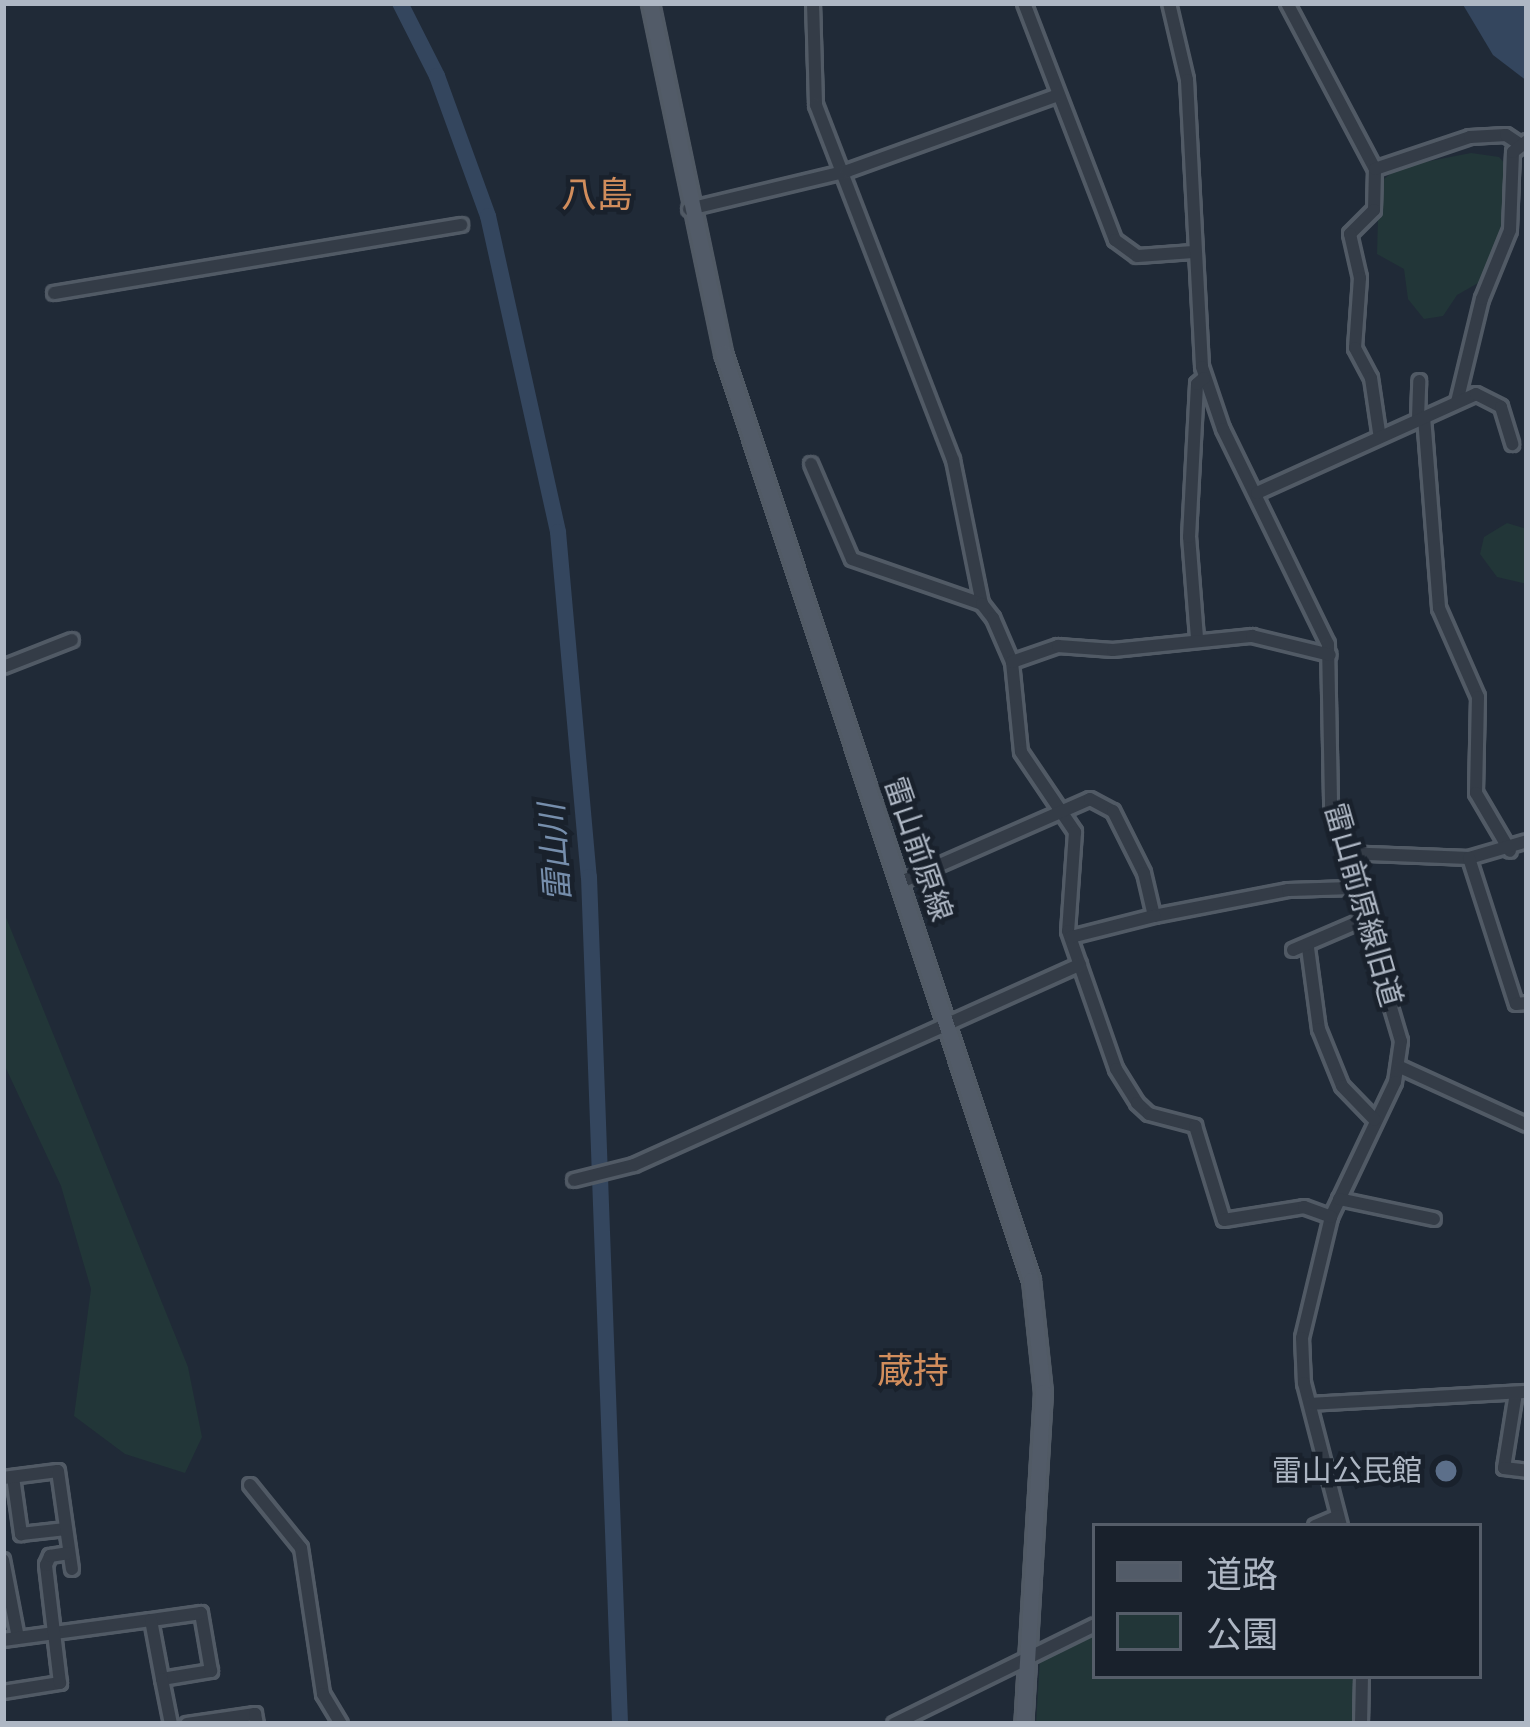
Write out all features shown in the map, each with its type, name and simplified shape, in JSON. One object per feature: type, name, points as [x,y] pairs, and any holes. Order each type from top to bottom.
[{"type":"main road","name":"雷山前原線","points":[[650,3],[689,209],[742,416],[949,1024],[1035,1297],[1043,1391],[1024,1724]]},
{"type":"street","points":[[813,3],[817,105],[847,171],[952,460],[982,604],[1012,662],[1021,752],[1076,842],[1070,938],[1116,1069],[1143,1110],[1186,1121],[1202,1136],[1224,1220],[1304,1207],[1330,1217]]},
{"type":"street","points":[[1024,3],[1115,240],[1137,256],[1194,251]]},
{"type":"street","points":[[1287,3],[1375,169],[1374,210],[1350,234],[1360,278],[1354,348],[1371,378],[1379,431]]},
{"type":"street","name":"雷山前原線旧道","points":[[1172,4],[1186,80],[1204,378],[1313,604],[1330,655],[1329,787],[1352,888],[1396,1013],[1400,1067]]},
{"type":"street","points":[[689,209],[847,171],[1058,95]]},
{"type":"street","points":[[1375,169],[1470,137],[1506,135],[1522,142],[1510,230],[1482,299],[1457,402]]},
{"type":"street","points":[[54,293],[461,225]]},
{"type":"street","points":[[1197,638],[1189,537],[1197,384],[1204,378]]},
{"type":"street","points":[[1419,381],[1439,533],[1439,608],[1478,697],[1476,793],[1510,851]]},
{"type":"street","points":[[1257,493],[1379,431],[1477,394],[1493,398],[1512,444]]},
{"type":"street","points":[[811,464],[852,559],[982,604]]},
{"type":"street","points":[[1012,662],[1058,646],[1113,650],[1252,636],[1330,655]]},
{"type":"street","points":[[3,667],[72,640]]},
{"type":"street","points":[[901,882],[1090,799],[1113,811],[1144,873],[1154,916]]},
{"type":"street","points":[[1344,853],[1469,858],[1510,851],[1527,841]]},
{"type":"street","points":[[1469,858],[1516,1004],[1527,1003]]},
{"type":"street","points":[[1070,938],[1288,890],[1352,888]]},
{"type":"street","points":[[1364,920],[1301,949],[1319,1029],[1342,1086],[1375,1120]]},
{"type":"street","points":[[574,1180],[621,1170],[1080,965]]},
{"type":"street","points":[[1339,1521],[1310,1403],[1302,1338],[1330,1217],[1400,1067],[1527,1125]]},
{"type":"street","points":[[1339,1199],[1434,1219]]},
{"type":"street","points":[[1310,1403],[1522,1392],[1504,1468],[1527,1471]]},
{"type":"street","points":[[66,1529],[21,1534],[8,1478],[58,1471],[72,1569]]},
{"type":"street","points":[[250,1485],[301,1548],[323,1694],[340,1724]]},
{"type":"street","points":[[3,1692],[60,1683],[46,1565],[50,1556],[69,1552]]},
{"type":"street","points":[[3,1560],[10,1639],[201,1613],[211,1671],[162,1678]]},
{"type":"street","points":[[151,1620],[171,1724]]},
{"type":"street","points":[[894,1724],[1092,1625]]},
{"type":"street","points":[[1361,1724],[1362,1679]]},
{"type":"street","points":[[188,1724],[255,1714],[257,1724]]},
{"type":"green space","points":[[1471,153],[1499,157],[1509,168],[1512,235],[1499,271],[1457,295],[1443,316],[1424,319],[1408,299],[1404,269],[1377,254],[1379,183],[1399,167]]},
{"type":"green space","points":[[1507,523],[1527,529],[1527,584],[1497,577],[1480,554],[1484,537]]},
{"type":"green space","points":[[3,910],[188,1367],[202,1437],[185,1473],[125,1454],[74,1416],[91,1289],[61,1186],[3,1062]]},
{"type":"green space","points":[[1092,1634],[1092,1679],[1360,1679],[1358,1724],[1036,1724],[1040,1658]]},
{"type":"water","points":[[1462,3],[1527,3],[1527,81],[1493,55]]},
{"type":"waterway","name":"雷山川","points":[[400,3],[437,76],[488,216],[558,532],[589,877],[620,1724]]},
{"type":"place","name":"雷山公民館","points":[[1446,1471]]},
{"type":"district","name":"八島","points":[[597,195]]},
{"type":"district","name":"蔵持","points":[[913,1371]]}]
